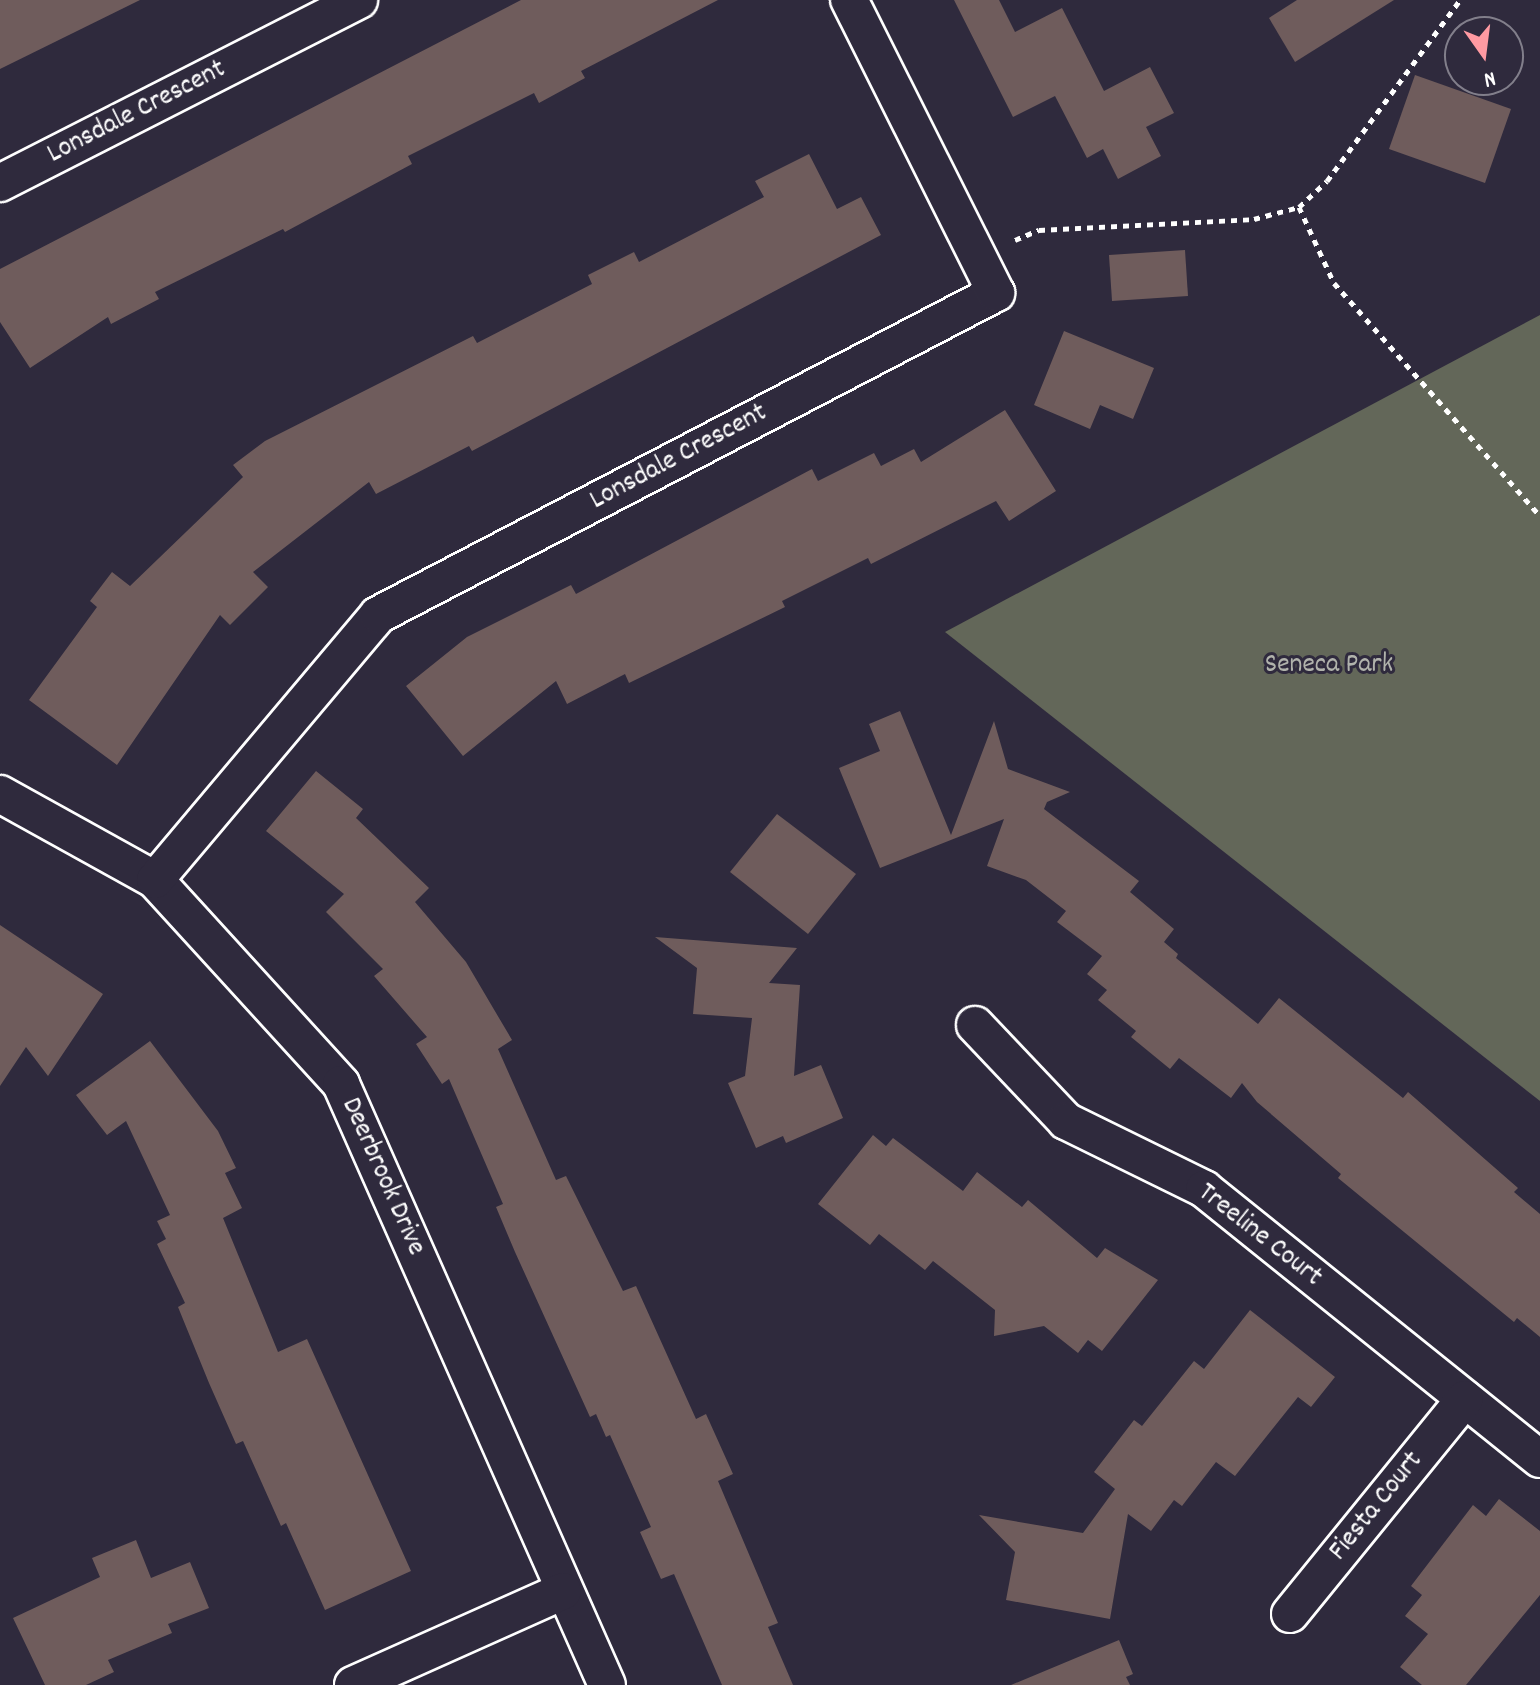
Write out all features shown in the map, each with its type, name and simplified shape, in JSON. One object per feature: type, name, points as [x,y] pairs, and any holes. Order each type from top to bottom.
[{"type":"street","name":"Lonsdale Crescent","points":[[0,183],[359,0]]},
{"type":"street","name":"Lonsdale Crescent","points":[[155,880],[378,615],[996,293],[849,0]]},
{"type":"street","name":"Deerbrook Drive","points":[[0,794],[155,880],[341,1084],[607,1685]]},
{"type":"street","name":"Treeline Court","points":[[975,1025],[1066,1121],[1204,1189],[1540,1459]]},
{"type":"street","name":"Fiesta Court","points":[[1290,1614],[1465,1399]]},
{"type":"street","points":[[353,1685],[563,1591]]},
{"type":"path","points":[[1039,230],[1254,219],[1299,207],[1327,181],[1460,0]]},
{"type":"path","points":[[1299,207],[1334,283],[1540,516]]},
{"type":"green space","name":"Seneca Park","points":[[1540,315],[1540,1101],[945,632]]},
{"type":"building","points":[[0,0],[140,0],[0,69]]},
{"type":"building","points":[[521,0],[718,0],[581,71],[585,78],[539,103],[534,93],[408,156],[412,164],[285,232],[283,229],[155,292],[159,299],[111,324],[108,317],[30,368],[0,322],[0,269]]},
{"type":"building","points":[[954,0],[999,0],[1015,32],[1062,8],[1104,91],[1150,67],[1174,113],[1146,127],[1161,156],[1118,179],[1103,149],[1087,158],[1055,96],[1013,117]]},
{"type":"building","points":[[1297,0],[1394,0],[1295,62],[1269,18]]},
{"type":"building","points":[[1415,75],[1444,85],[1444,96],[1474,96],[1511,109],[1485,183],[1389,149]]},
{"type":"building","points":[[809,154],[837,209],[861,197],[881,235],[472,451],[469,446],[376,494],[369,482],[253,572],[268,587],[230,625],[220,615],[117,765],[29,700],[97,607],[90,601],[112,572],[130,586],[243,477],[233,465],[265,441],[473,336],[477,343],[592,284],[588,275],[634,252],[639,262],[764,197],[755,181]]},
{"type":"building","points":[[1185,250],[1188,296],[1112,301],[1109,255]]},
{"type":"building","points":[[1064,331],[1154,368],[1133,419],[1100,405],[1090,429],[1034,405]]},
{"type":"building","points":[[1005,410],[1056,491],[1009,521],[996,501],[871,564],[868,558],[782,601],[785,607],[629,683],[625,674],[567,704],[556,681],[463,756],[406,686],[467,637],[571,585],[576,594],[812,469],[818,481],[874,453],[881,466],[914,449],[921,462]]},
{"type":"building","points":[[900,711],[951,835],[994,721],[1008,769],[1070,792],[1047,802],[1044,809],[1139,881],[1130,892],[1174,929],[1164,942],[1178,954],[1176,958],[1258,1024],[1279,998],[1403,1098],[1408,1092],[1518,1188],[1514,1192],[1540,1214],[1540,1337],[1517,1318],[1514,1322],[1338,1178],[1341,1174],[1257,1102],[1242,1083],[1231,1098],[1179,1058],[1170,1069],[1131,1037],[1136,1031],[1098,1000],[1107,990],[1087,974],[1102,956],[1057,922],[1066,911],[1026,880],[987,866],[1004,819],[880,868],[839,768],[880,751],[869,724]]},
{"type":"building","points":[[316,771],[363,809],[356,818],[429,888],[415,902],[466,962],[512,1040],[498,1049],[556,1180],[566,1176],[623,1291],[636,1286],[696,1419],[706,1414],[733,1474],[718,1481],[778,1623],[768,1627],[793,1685],[722,1685],[674,1574],[661,1579],[640,1532],[651,1527],[610,1435],[606,1437],[596,1414],[590,1417],[515,1252],[496,1207],[503,1204],[449,1079],[442,1084],[416,1044],[427,1037],[374,976],[383,969],[326,912],[344,894],[266,831]]},
{"type":"building","points":[[777,814],[856,874],[808,934],[730,872]]},
{"type":"building","points":[[0,925],[103,994],[48,1076],[26,1047],[0,1086]]},
{"type":"building","points":[[655,937],[797,948],[769,983],[800,985],[794,1076],[821,1065],[843,1118],[786,1143],[783,1136],[756,1148],[728,1083],[745,1076],[752,1018],[693,1014],[697,968]]},
{"type":"building","points":[[150,1041],[218,1131],[236,1168],[225,1173],[242,1208],[223,1218],[278,1352],[307,1339],[411,1571],[325,1610],[286,1523],[281,1526],[243,1441],[236,1444],[178,1307],[185,1303],[157,1244],[166,1239],[157,1221],[170,1215],[126,1121],[107,1135],[76,1095]]},
{"type":"building","points":[[873,1135],[886,1146],[893,1138],[963,1191],[977,1172],[1022,1207],[1028,1200],[1097,1258],[1105,1248],[1158,1280],[1102,1351],[1088,1340],[1078,1353],[1044,1326],[994,1336],[995,1310],[933,1261],[925,1270],[879,1234],[870,1245],[818,1204]]},
{"type":"building","points":[[1250,1310],[1335,1377],[1311,1407],[1298,1397],[1235,1476],[1216,1462],[1182,1506],[1174,1500],[1151,1531],[1128,1514],[1110,1619],[1006,1600],[1015,1552],[979,1515],[1083,1533],[1115,1489],[1094,1472],[1134,1420],[1142,1426],[1194,1361],[1204,1369]]},
{"type":"building","points":[[1499,1499],[1540,1531],[1540,1595],[1466,1685],[1422,1685],[1400,1667],[1428,1634],[1405,1616],[1422,1595],[1411,1586],[1473,1505],[1486,1516]]},
{"type":"building","points":[[136,1540],[151,1578],[190,1562],[209,1608],[168,1624],[172,1633],[108,1660],[114,1672],[86,1685],[45,1685],[13,1618],[100,1577],[92,1558]]},
{"type":"building","points":[[1119,1640],[1133,1674],[1126,1677],[1130,1685],[1011,1685]]}]
